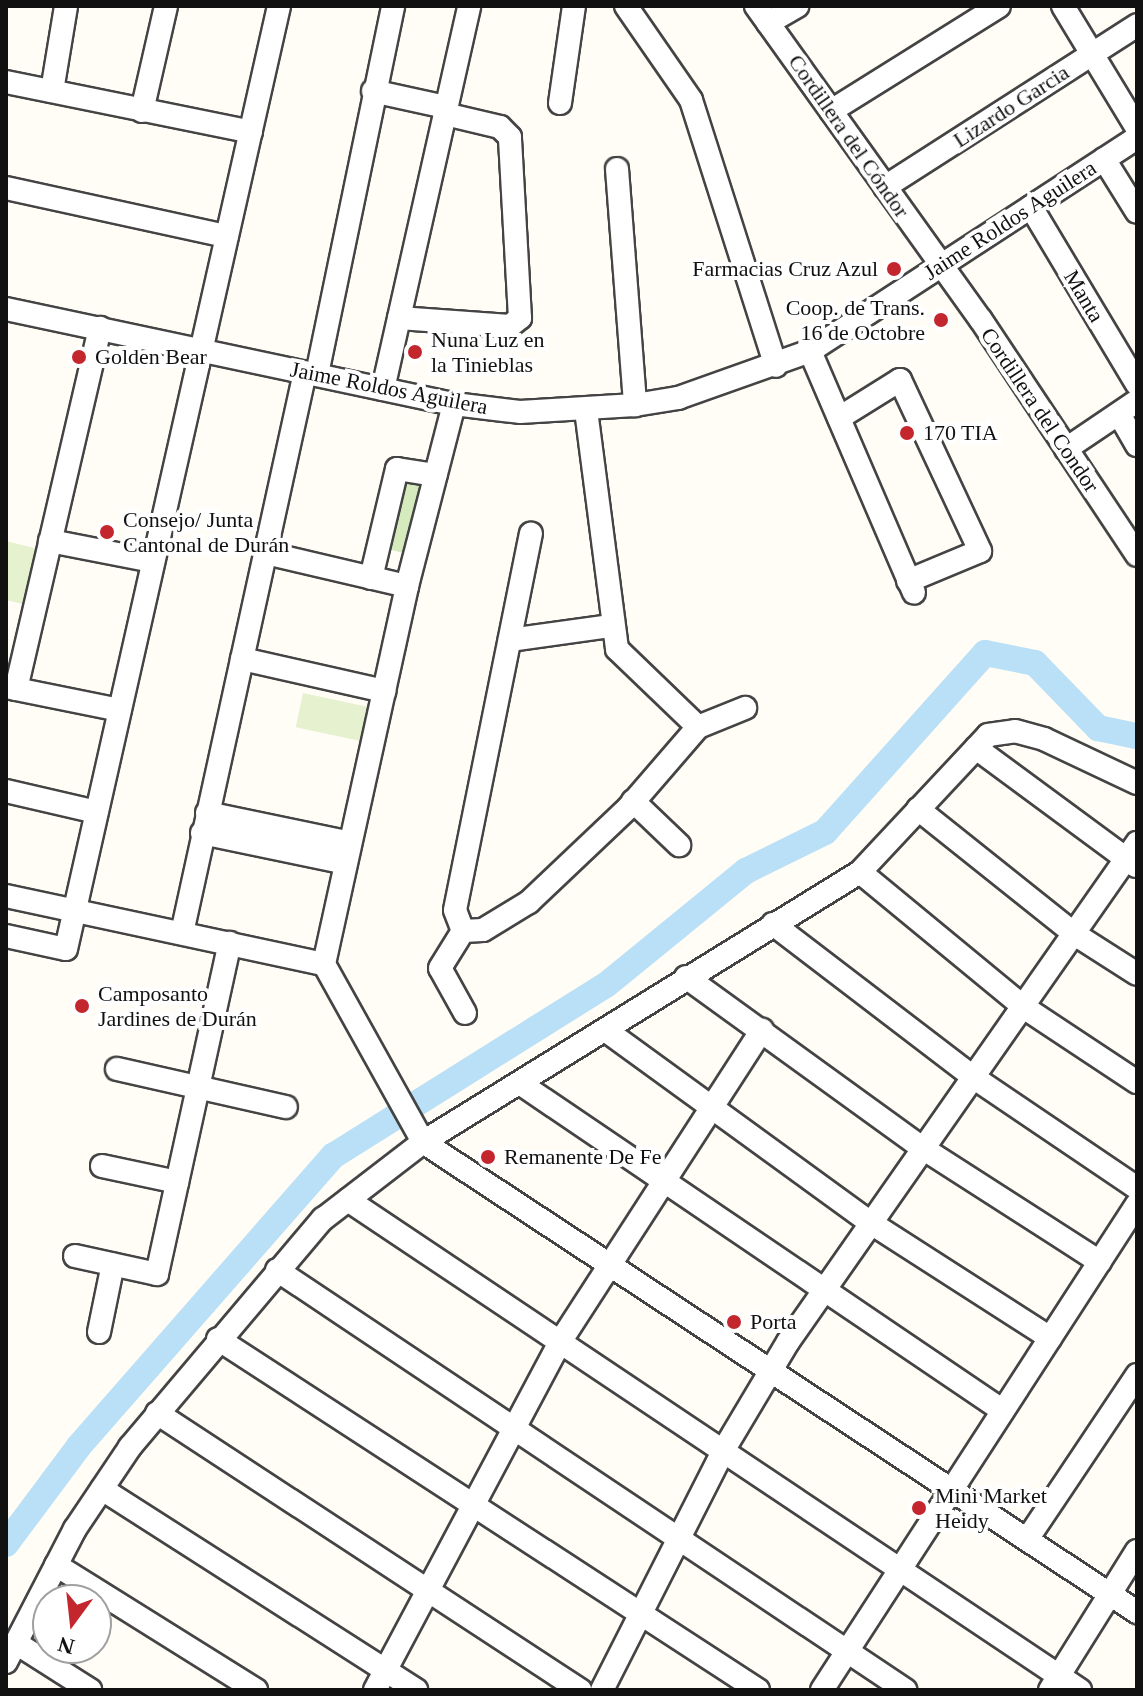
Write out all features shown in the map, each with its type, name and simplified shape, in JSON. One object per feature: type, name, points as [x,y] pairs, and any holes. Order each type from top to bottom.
[{"type":"street","points":[[52,91],[66,6]]},
{"type":"street","points":[[142,111],[166,6]]},
{"type":"street","points":[[6,936],[66,949],[279,6]]},
{"type":"street","points":[[182,933],[266,553],[311,373],[393,6]]},
{"type":"street","points":[[383,389],[469,6]]},
{"type":"street","points":[[560,103],[574,6]]},
{"type":"street","points":[[626,6],[691,100],[776,366]]},
{"type":"street","points":[[762,14],[797,6]]},
{"type":"street","points":[[831,111],[999,6]]},
{"type":"street","points":[[1063,6],[1137,128]]},
{"type":"street","name":"Cordillera del Cóndor","points":[[762,14],[941,265]]},
{"type":"street","name":"Lizardo Garcia","points":[[885,187],[1137,25]]},
{"type":"street","points":[[6,82],[251,132]]},
{"type":"street","points":[[373,91],[500,127],[510,137],[520,318],[510,326],[399,318]]},
{"type":"street","name":"Jaime Roldos Aguilera","points":[[6,309],[454,404],[520,412],[635,405],[678,398],[776,366],[810,351],[1137,138]]},
{"type":"street","points":[[1104,159],[1137,212]]},
{"type":"street","points":[[617,169],[635,405]]},
{"type":"street","points":[[6,188],[227,236]]},
{"type":"street","name":"Manta","points":[[1031,207],[1137,384]]},
{"type":"street","name":"Cordillera del Condor","points":[[941,265],[1137,555]]},
{"type":"street","points":[[100,328],[50,541],[11,688],[120,710]]},
{"type":"street","points":[[810,351],[911,587],[980,551],[900,380],[839,418]]},
{"type":"street","points":[[454,404],[407,586],[324,964],[387,1069],[421,1138],[1137,1612]]},
{"type":"street","points":[[1066,449],[1128,407],[1137,445]]},
{"type":"street","points":[[586,410],[611,626],[627,662],[698,727]]},
{"type":"street","points":[[371,578],[397,469],[436,475]]},
{"type":"street","points":[[463,931],[455,910],[531,534]]},
{"type":"street","points":[[50,541],[153,561]]},
{"type":"street","points":[[266,553],[407,586]]},
{"type":"street","points":[[510,640],[611,626]]},
{"type":"street","points":[[242,659],[384,691]]},
{"type":"street","points":[[463,931],[483,930],[506,919],[633,801],[698,727],[745,708]]},
{"type":"street","points":[[90,1690],[11,1653],[56,1565],[102,1489],[157,1413],[277,1270],[348,1200],[421,1138],[608,1032],[686,977],[860,872],[976,748],[997,732],[1023,732],[1137,783]]},
{"type":"street","points":[[602,1690],[723,1451],[822,1290],[1133,856],[976,748]]},
{"type":"street","points":[[6,791],[97,812]]},
{"type":"street","points":[[633,801],[679,845]]},
{"type":"street","points":[[918,809],[1076,935],[1137,974]]},
{"type":"street","points":[[205,823],[347,853]]},
{"type":"street","points":[[860,872],[1025,1008],[1137,1082]]},
{"type":"street","points":[[6,896],[324,964]]},
{"type":"street","points":[[773,924],[976,1079],[1137,1188]]},
{"type":"street","points":[[463,931],[440,968],[465,1013]]},
{"type":"street","points":[[75,1256],[157,1274],[230,943]]},
{"type":"street","points":[[686,977],[924,1149],[1100,1262]]},
{"type":"street","points":[[380,1680],[560,1342],[608,1262],[762,1030]]},
{"type":"street","points":[[608,1032],[711,1103],[871,1223],[1050,1338]]},
{"type":"street","points":[[117,1069],[286,1107]]},
{"type":"street","points":[[521,1084],[660,1182],[1003,1411]]},
{"type":"street","points":[[102,1166],[177,1182]]},
{"type":"street","points":[[348,1200],[900,1570],[1054,1683],[1080,1690]]},
{"type":"street","points":[[822,1690],[1137,1204]]},
{"type":"street","points":[[99,1332],[113,1264]]},
{"type":"street","points":[[277,1270],[905,1690]]},
{"type":"street","points":[[218,1339],[758,1690]]},
{"type":"street","points":[[1028,1538],[1137,1375]]},
{"type":"street","points":[[157,1413],[580,1690]]},
{"type":"street","points":[[102,1489],[380,1680],[416,1690]]},
{"type":"street","points":[[1054,1683],[1137,1551]]},
{"type":"street","points":[[56,1565],[256,1690]]},
{"type":"green space","points":[[403,469],[426,475],[405,553],[382,547]]},
{"type":"green space","points":[[6,541],[38,549],[26,605],[6,600]]},
{"type":"green space","points":[[303,693],[368,707],[360,741],[296,727]]},
{"type":"waterway","points":[[6,1544],[79,1446],[333,1156],[606,985],[746,871],[825,832],[985,653],[1035,663],[1098,728],[1137,736]]},
{"type":"place","name":"Farmacias Cruz Azul","points":[[894,269]]},
{"type":"place","name":"Coop. de Trans. 16 de Octobre","points":[[941,320]]},
{"type":"place","name":"Nuna Luz en la Tinieblas","points":[[415,352]]},
{"type":"place","name":"Golden Bear","points":[[79,357]]},
{"type":"place","name":"170 TIA","points":[[907,433]]},
{"type":"place","name":"Consejo/ Junta Cantonal de Durán","points":[[107,532]]},
{"type":"place","name":"Camposanto Jardines de Durán","points":[[82,1006]]},
{"type":"place","name":"Remanente De Fe","points":[[488,1157]]},
{"type":"place","name":"Porta","points":[[734,1322]]},
{"type":"place","name":"Mini Market Heidy","points":[[919,1508]]}]
